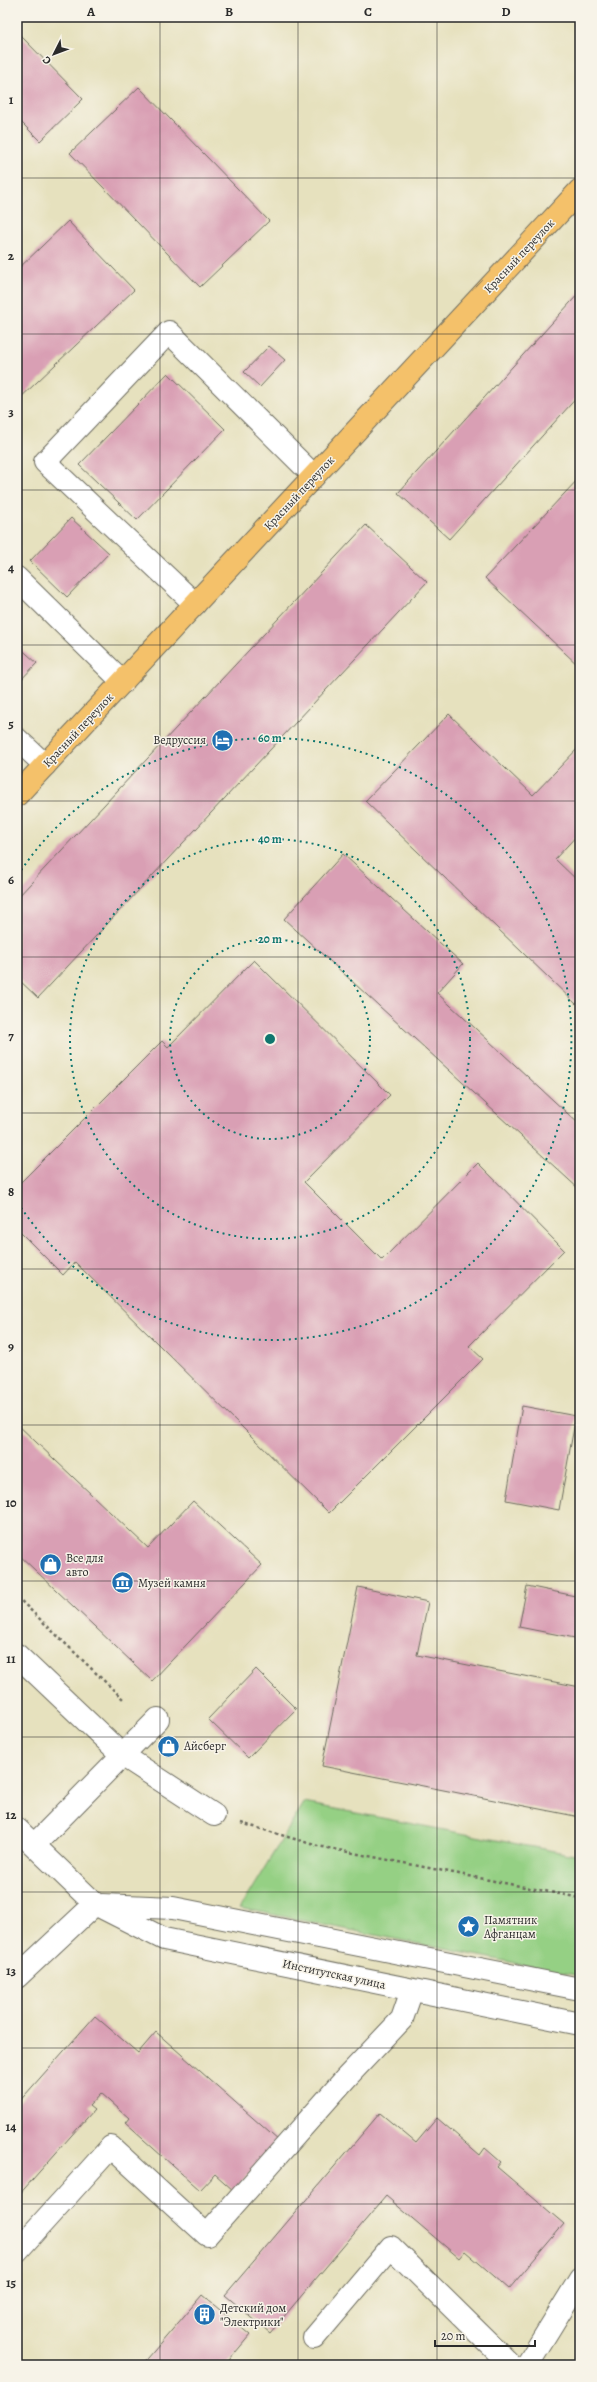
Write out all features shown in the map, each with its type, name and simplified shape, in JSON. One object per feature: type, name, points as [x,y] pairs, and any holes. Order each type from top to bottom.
[{"type":"main road","name":"Красный переулок","points":[[17,795],[580,190]]},
{"type":"street","points":[[195,604],[45,462],[169,332],[314,476]]},
{"type":"street","points":[[17,578],[123,682]]},
{"type":"street","points":[[17,740],[45,765]]},
{"type":"street","points":[[17,1656],[122,1755],[214,1815]]},
{"type":"street","points":[[34,1845],[158,1719]]},
{"type":"street","name":"Институтская улица","points":[[17,1828],[95,1904],[164,1939],[580,2024]]},
{"type":"street","points":[[17,1976],[95,1904],[173,1908],[580,1989]]},
{"type":"street","points":[[17,2251],[111,2147],[207,2235],[346,2078],[402,2018],[412,1990]]},
{"type":"street","points":[[314,2338],[391,2247],[511,2365]]},
{"type":"street","points":[[527,2365],[580,2278]]},
{"type":"path","points":[[17,1598],[124,1700]]},
{"type":"path","points":[[214,1815],[318,1846],[580,1898]]},
{"type":"green space","points":[[304,1803],[580,1856],[580,1976],[240,1908]]},
{"type":"building","points":[[20,35],[83,99],[40,141],[17,118],[17,38]]},
{"type":"building","points":[[139,87],[269,221],[200,287],[70,153]]},
{"type":"building","points":[[68,221],[134,290],[17,401],[17,270]]},
{"type":"building","points":[[580,292],[580,394],[449,539],[398,493]]},
{"type":"building","points":[[269,346],[285,360],[260,387],[244,372]]},
{"type":"building","points":[[168,373],[225,429],[137,520],[79,465]]},
{"type":"building","points":[[580,477],[580,667],[485,578]]},
{"type":"building","points":[[71,518],[109,553],[67,597],[30,561]]},
{"type":"building","name":"Ведруссия","points":[[366,525],[427,582],[38,998],[17,978],[17,898]]},
{"type":"building","points":[[17,645],[37,663],[17,684]]},
{"type":"building","points":[[449,714],[533,795],[580,746],[580,832],[555,859],[580,883],[580,999],[576,1004],[365,801]]},
{"type":"building","points":[[343,854],[463,964],[437,993],[580,1125],[580,1190],[284,919]]},
{"type":"building","points":[[254,960],[390,1095],[304,1182],[382,1260],[478,1163],[564,1250],[469,1346],[483,1359],[329,1513],[75,1262],[63,1275],[17,1229],[17,1186],[162,1041],[168,1047]]},
{"type":"building","points":[[522,1406],[576,1416],[559,1510],[506,1500]]},
{"type":"building","points":[[17,1424],[148,1548],[193,1501],[262,1565],[152,1681],[17,1553]]},
{"type":"building","points":[[527,1586],[580,1597],[580,1639],[519,1627]]},
{"type":"building","points":[[358,1587],[428,1602],[417,1655],[580,1687],[580,1817],[322,1766]]},
{"type":"building","points":[[256,1669],[296,1709],[248,1758],[208,1719]]},
{"type":"building","points":[[95,2016],[138,2053],[156,2032],[279,2141],[234,2191],[215,2174],[200,2190],[125,2123],[129,2118],[101,2093],[89,2106],[94,2110],[17,2197],[17,2104]]},
{"type":"building","points":[[380,2113],[416,2143],[437,2118],[480,2155],[485,2148],[501,2162],[497,2167],[564,2224],[509,2289],[465,2251],[459,2258],[386,2196],[270,2333],[225,2295]]},
{"type":"building","name":"Детский дом \"Электрики\"","points":[[202,2295],[250,2335],[225,2365],[142,2365]]},
{"type":"place","name":"Ведруссия","points":[[222,740]]},
{"type":"place","name":"Все для авто","points":[[51,1565]]},
{"type":"place","name":"Музей камня","points":[[122,1583]]},
{"type":"place","name":"Айсберг","points":[[168,1746]]},
{"type":"place","name":"Памятник Афганцам","points":[[468,1927]]},
{"type":"place","name":"Детский дом \"Электрики\"","points":[[205,2315]]}]
